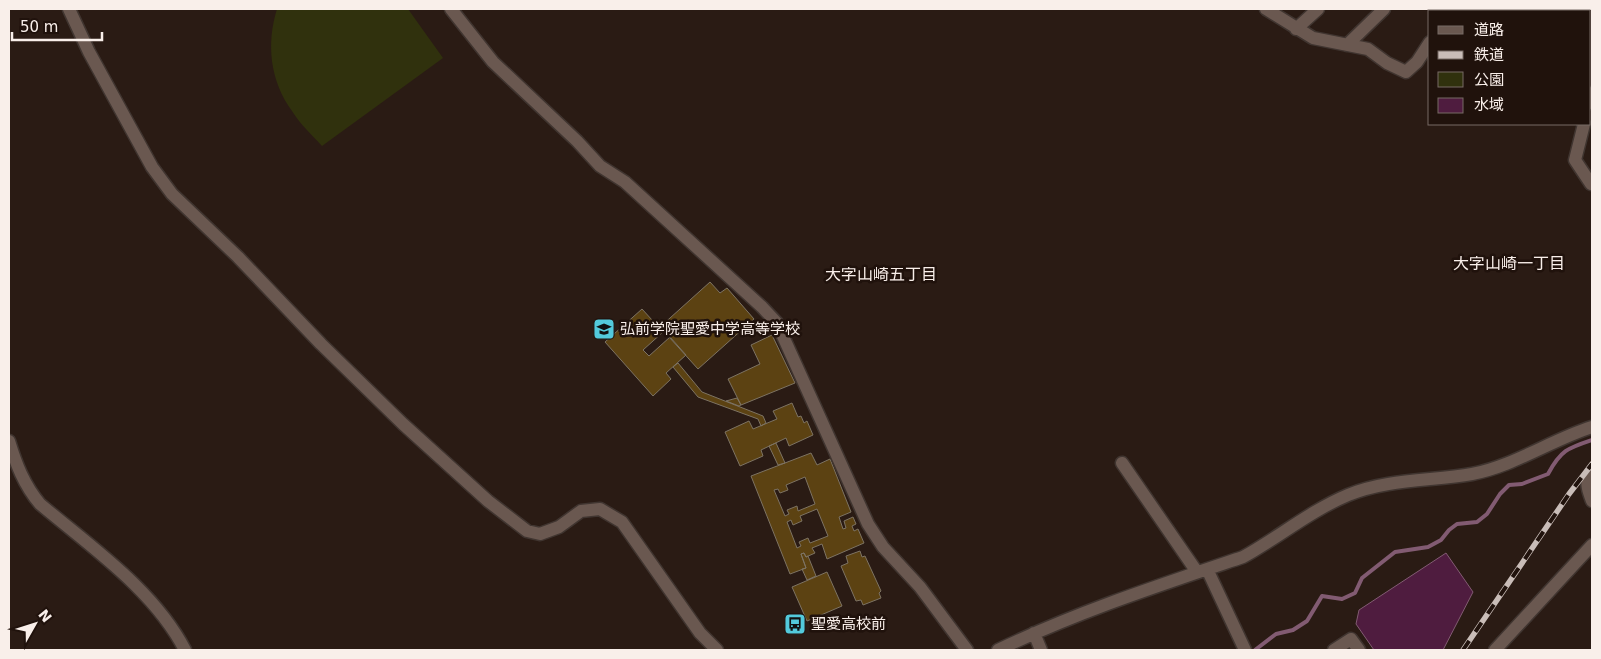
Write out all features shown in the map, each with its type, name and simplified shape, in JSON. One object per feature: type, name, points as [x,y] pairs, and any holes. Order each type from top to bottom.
[{"type":"street","points":[[69,9],[89,52],[152,167],[172,194],[238,257],[321,344],[403,424],[488,501],[527,532],[540,534],[559,527],[581,511],[600,509],[622,522],[700,632],[717,650]]},
{"type":"street","points":[[451,9],[493,62],[600,166],[625,182],[762,307],[777,323],[868,524],[883,547],[920,587],[967,650]]},
{"type":"street","points":[[1266,9],[1313,38],[1368,49],[1387,63],[1406,72],[1417,62],[1428,46]]},
{"type":"street","points":[[1296,29],[1318,9]]},
{"type":"street","points":[[1347,45],[1384,9]]},
{"type":"street","points":[[1443,10],[1448,9]]},
{"type":"street","points":[[1584,125],[1575,160],[1592,187]]},
{"type":"street","points":[[998,650],[1100,606],[1243,557],[1262,547],[1302,519],[1350,494],[1377,486],[1472,474],[1499,467],[1592,427]]},
{"type":"street","points":[[9,441],[16,464],[28,489],[40,504],[134,584],[171,625],[185,650]]},
{"type":"street","points":[[1122,464],[1202,571],[1246,650]]},
{"type":"street","points":[[1592,472],[1587,486],[1592,501]]},
{"type":"street","points":[[1495,650],[1592,545]]},
{"type":"street","points":[[1034,633],[1041,650]]},
{"type":"street","points":[[1334,650],[1351,638],[1359,650]]},
{"type":"green space","points":[[277,9],[408,9],[443,58],[322,146],[295,116],[279,87],[275,75],[271,49]]},
{"type":"water","points":[[1446,553],[1473,592],[1443,650],[1374,650],[1356,624],[1359,610]]},
{"type":"building","points":[[710,282],[720,293],[727,288],[754,319],[698,369],[660,327]]},
{"type":"building","points":[[642,309],[663,332],[643,350],[649,356],[670,337],[686,355],[666,373],[671,379],[653,396],[605,342]]},
{"type":"building","points":[[772,335],[795,383],[741,405],[728,379],[760,364],[751,345]]},
{"type":"building","points":[[678,363],[702,392],[763,416],[766,423],[761,426],[758,419],[698,397],[673,367]]},
{"type":"building","points":[[737,398],[741,405],[739,406],[726,401]]},
{"type":"building","points":[[792,403],[798,417],[801,416],[804,423],[807,421],[813,435],[789,446],[786,438],[761,450],[763,456],[740,466],[725,432],[749,421],[753,429],[777,419],[773,411]]},
{"type":"building","points":[[776,443],[785,463],[778,465],[769,446]]},
{"type":"building","points":[[811,453],[817,465],[830,459],[851,512],[839,517],[843,529],[846,528],[844,521],[853,517],[856,524],[852,526],[854,531],[858,529],[864,543],[827,559],[822,544],[812,548],[815,553],[806,557],[804,553],[801,554],[806,568],[790,574],[751,476]],"holes":[[[805,477],[815,504],[798,511],[797,506],[787,510],[789,514],[785,516],[774,490],[778,489],[780,493],[788,490],[786,485]],[[817,509],[828,536],[810,543],[808,538],[799,542],[801,546],[797,548],[787,522],[791,520],[793,525],[802,521],[800,516]]]},
{"type":"building","points":[[860,551],[862,557],[865,556],[881,591],[879,593],[881,598],[863,605],[861,600],[856,601],[841,566],[848,563],[846,556]]},
{"type":"building","points":[[804,553],[806,557],[808,556],[816,576],[807,580],[802,569],[806,568],[801,554]]},
{"type":"building","points":[[827,572],[842,606],[807,621],[792,587]]},
{"type":"waterway","points":[[1255,650],[1276,634],[1293,630],[1307,621],[1322,596],[1342,599],[1355,593],[1362,578],[1395,552],[1428,547],[1441,540],[1457,524],[1477,522],[1487,514],[1500,494],[1509,485],[1522,484],[1548,474],[1557,460],[1566,451],[1592,440]]},
{"type":"railway","points":[[1463,650],[1569,494],[1592,464]]},
{"type":"place","name":"弘前学院聖愛中学高等学校","points":[[604,329]]},
{"type":"place","name":"聖愛高校前","points":[[795,624]]},
{"type":"district","name":"大字山崎一丁目","points":[[1509,263]]},
{"type":"district","name":"大字山崎五丁目","points":[[881,274]]}]
